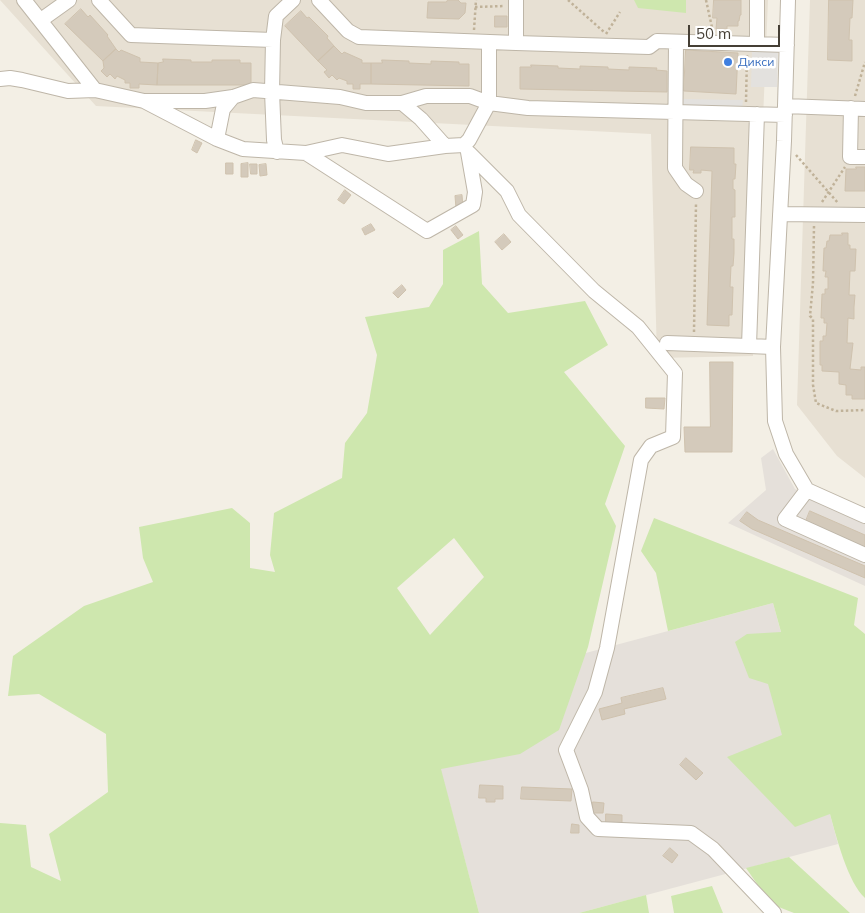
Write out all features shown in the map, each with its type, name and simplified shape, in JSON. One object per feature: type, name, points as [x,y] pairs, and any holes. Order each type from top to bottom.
[{"type":"street","points":[[24,0],[94,90]]},
{"type":"street","points":[[99,0],[131,35],[273,40]]},
{"type":"street","points":[[277,152],[274,140],[272,92],[273,40],[276,16],[293,0]]},
{"type":"street","points":[[319,0],[348,31],[359,37],[649,48],[656,41],[787,45]]},
{"type":"street","points":[[752,44],[758,0]]},
{"type":"street","points":[[788,0],[784,141],[774,347],[776,421],[786,454],[807,490],[865,516]]},
{"type":"street","points":[[41,20],[66,1]]},
{"type":"street","points":[[516,3],[516,43]]},
{"type":"street","points":[[306,153],[426,231],[474,205],[475,192],[466,149],[489,103],[489,42]]},
{"type":"street","points":[[676,42],[675,168],[686,184],[696,191]]},
{"type":"street","points":[[0,79],[22,80],[68,91],[94,90],[144,101],[205,101],[233,97],[253,90],[340,97],[366,103],[402,103],[426,96],[470,96],[489,103],[528,108],[752,114],[858,108],[850,157],[865,156]]},
{"type":"street","points":[[217,139],[223,109],[233,97]]},
{"type":"street","points":[[144,101],[217,139],[243,149],[306,153],[342,145],[388,154],[445,146],[466,149],[507,191],[519,215],[594,291],[638,327],[675,373],[673,437],[651,446],[640,460],[608,648],[595,692],[566,750],[581,790],[587,817],[598,829],[691,833],[713,849],[774,913]]},
{"type":"street","points":[[402,103],[421,119],[445,146]]},
{"type":"street","points":[[749,346],[752,114]]},
{"type":"street","points":[[780,214],[865,215]]},
{"type":"street","points":[[667,343],[774,347]]},
{"type":"street","points":[[807,490],[785,519],[865,555]]},
{"type":"path","points":[[474,41],[476,0]]},
{"type":"path","points":[[568,0],[606,34]]},
{"type":"path","points":[[706,0],[716,43]]},
{"type":"path","points":[[475,7],[516,3]]},
{"type":"path","points":[[598,46],[620,12]]},
{"type":"path","points":[[752,44],[752,114]]},
{"type":"path","points":[[858,108],[865,62]]},
{"type":"path","points":[[784,141],[849,215]]},
{"type":"path","points":[[850,157],[815,214],[810,316],[813,319],[813,385],[816,404],[836,411],[865,410]]},
{"type":"path","points":[[694,344],[696,191]]},
{"type":"shaded area","points":[[0,0],[768,0],[753,356],[657,358],[651,134],[96,106]]},
{"type":"shaded area","points":[[810,0],[865,0],[865,478],[837,456],[797,405]]},
{"type":"shaded area","points":[[752,49],[778,49],[777,87],[751,87]]},
{"type":"shaded area","points":[[683,99],[743,100],[742,111],[683,110]]},
{"type":"shaded area","points":[[773,449],[795,489],[865,522],[865,586],[728,523],[766,490],[761,458]]},
{"type":"shaded area","points":[[773,603],[838,844],[579,913],[479,913],[421,697]]},
{"type":"green space","points":[[634,0],[686,0],[686,13],[638,8]]},
{"type":"green space","points":[[479,231],[482,284],[508,313],[585,301],[608,345],[564,372],[625,446],[605,504],[616,526],[588,647],[559,730],[520,754],[441,769],[479,913],[0,913],[0,823],[26,825],[31,867],[61,881],[49,834],[108,792],[106,734],[39,694],[8,696],[13,656],[84,606],[153,582],[143,558],[139,527],[232,508],[250,523],[250,568],[275,572],[270,555],[274,513],[342,478],[345,443],[367,413],[377,355],[365,317],[429,307],[443,284],[443,250]],"holes":[[[454,538],[484,577],[430,635],[397,588]]]},
{"type":"green space","points":[[654,518],[858,598],[854,625],[865,634],[865,898],[853,882],[848,871],[830,814],[795,827],[727,757],[782,735],[768,684],[749,678],[735,642],[747,634],[781,632],[773,603],[668,631],[656,573],[641,551]]},
{"type":"green space","points":[[789,857],[850,913],[794,913],[771,904],[746,868]]},
{"type":"green space","points":[[712,886],[723,913],[674,913],[671,896]]},
{"type":"green space","points":[[646,895],[649,913],[579,913]]},
{"type":"building","points":[[448,0],[458,0],[461,3],[466,3],[465,13],[459,19],[427,18],[428,2],[446,2]]},
{"type":"building","points":[[714,0],[741,0],[741,15],[738,26],[716,29],[717,18],[713,18]]},
{"type":"building","points":[[829,0],[853,0],[849,40],[852,40],[852,61],[828,60]]},
{"type":"building","points":[[81,9],[88,17],[90,15],[108,35],[116,49],[103,61],[65,24]]},
{"type":"building","points":[[301,11],[328,36],[327,38],[334,46],[318,61],[285,26]]},
{"type":"building","points":[[495,16],[507,16],[507,27],[495,27]]},
{"type":"building","points":[[334,46],[342,54],[344,52],[362,60],[362,63],[371,63],[371,84],[360,84],[360,89],[353,89],[353,84],[347,84],[347,81],[339,78],[337,80],[332,75],[329,78],[324,72],[327,70],[318,61]]},
{"type":"building","points":[[116,49],[119,52],[121,50],[140,58],[140,62],[158,63],[157,85],[139,84],[139,88],[130,88],[130,83],[125,83],[125,80],[117,76],[115,79],[110,74],[107,77],[101,71],[104,68],[103,61]]},
{"type":"building","points":[[686,50],[738,53],[736,94],[684,91]]},
{"type":"building","points":[[163,59],[191,60],[191,62],[240,60],[240,63],[251,63],[251,85],[157,85],[158,63],[163,62]]},
{"type":"building","points":[[382,60],[409,61],[409,63],[431,64],[431,61],[469,64],[469,86],[371,84],[371,63],[382,63]]},
{"type":"building","points":[[531,65],[580,69],[580,66],[629,70],[629,67],[657,68],[656,70],[667,71],[667,92],[520,89],[520,67],[531,67]]},
{"type":"building","points":[[196,140],[202,143],[197,153],[192,150]]},
{"type":"building","points":[[691,147],[734,148],[734,164],[736,164],[735,179],[733,179],[735,217],[732,217],[732,239],[734,239],[734,253],[730,287],[733,287],[732,315],[729,315],[729,326],[707,325],[712,171],[701,170],[701,173],[693,173],[694,170],[690,170]]},
{"type":"building","points":[[226,163],[233,163],[233,174],[226,174]]},
{"type":"building","points":[[248,163],[248,177],[241,177],[241,164]]},
{"type":"building","points":[[250,164],[257,164],[257,174],[251,174]]},
{"type":"building","points":[[266,164],[267,175],[260,176],[259,165]]},
{"type":"building","points":[[856,167],[865,167],[865,191],[845,191],[846,169],[856,169]]},
{"type":"building","points":[[345,190],[351,195],[344,204],[338,200]]},
{"type":"building","points":[[462,195],[463,207],[456,208],[455,196]]},
{"type":"building","points":[[371,224],[375,230],[365,235],[362,229]]},
{"type":"building","points":[[456,226],[463,235],[458,239],[451,230]]},
{"type":"building","points":[[842,233],[848,233],[850,249],[856,249],[855,271],[850,271],[849,295],[855,295],[854,319],[848,318],[847,343],[853,343],[850,369],[861,370],[861,367],[865,367],[865,399],[852,399],[852,395],[846,395],[846,385],[839,384],[839,372],[822,371],[822,365],[820,365],[820,341],[823,341],[823,336],[826,336],[827,323],[824,323],[824,318],[821,318],[822,294],[825,294],[825,289],[828,289],[828,277],[825,277],[826,271],[823,271],[824,248],[826,248],[830,235],[842,235]]},
{"type":"building","points":[[504,234],[511,242],[502,250],[495,242]]},
{"type":"building","points":[[402,285],[406,290],[398,298],[393,293]]},
{"type":"building","points":[[710,362],[733,362],[732,452],[685,452],[684,427],[710,427]]},
{"type":"building","points":[[646,398],[665,398],[664,409],[646,408]]},
{"type":"building","points":[[810,511],[865,535],[865,548],[806,521]]},
{"type":"building","points":[[747,512],[758,520],[865,566],[865,578],[752,529],[740,521]]},
{"type":"building","points":[[663,688],[666,699],[624,709],[625,714],[602,720],[599,709],[622,703],[621,698]]},
{"type":"building","points":[[686,758],[703,773],[696,780],[680,765]]},
{"type":"building","points":[[480,785],[503,786],[503,799],[495,799],[495,802],[486,802],[486,798],[479,798]]},
{"type":"building","points":[[522,787],[572,789],[571,801],[521,799]]},
{"type":"building","points":[[593,802],[604,803],[603,813],[593,813]]},
{"type":"building","points":[[606,814],[622,815],[622,825],[606,825]]},
{"type":"building","points":[[572,824],[579,825],[579,833],[571,833]]},
{"type":"building","points":[[670,848],[678,855],[672,863],[663,856]]},
{"type":"place","name":"Дикси","points":[[728,62]]}]
